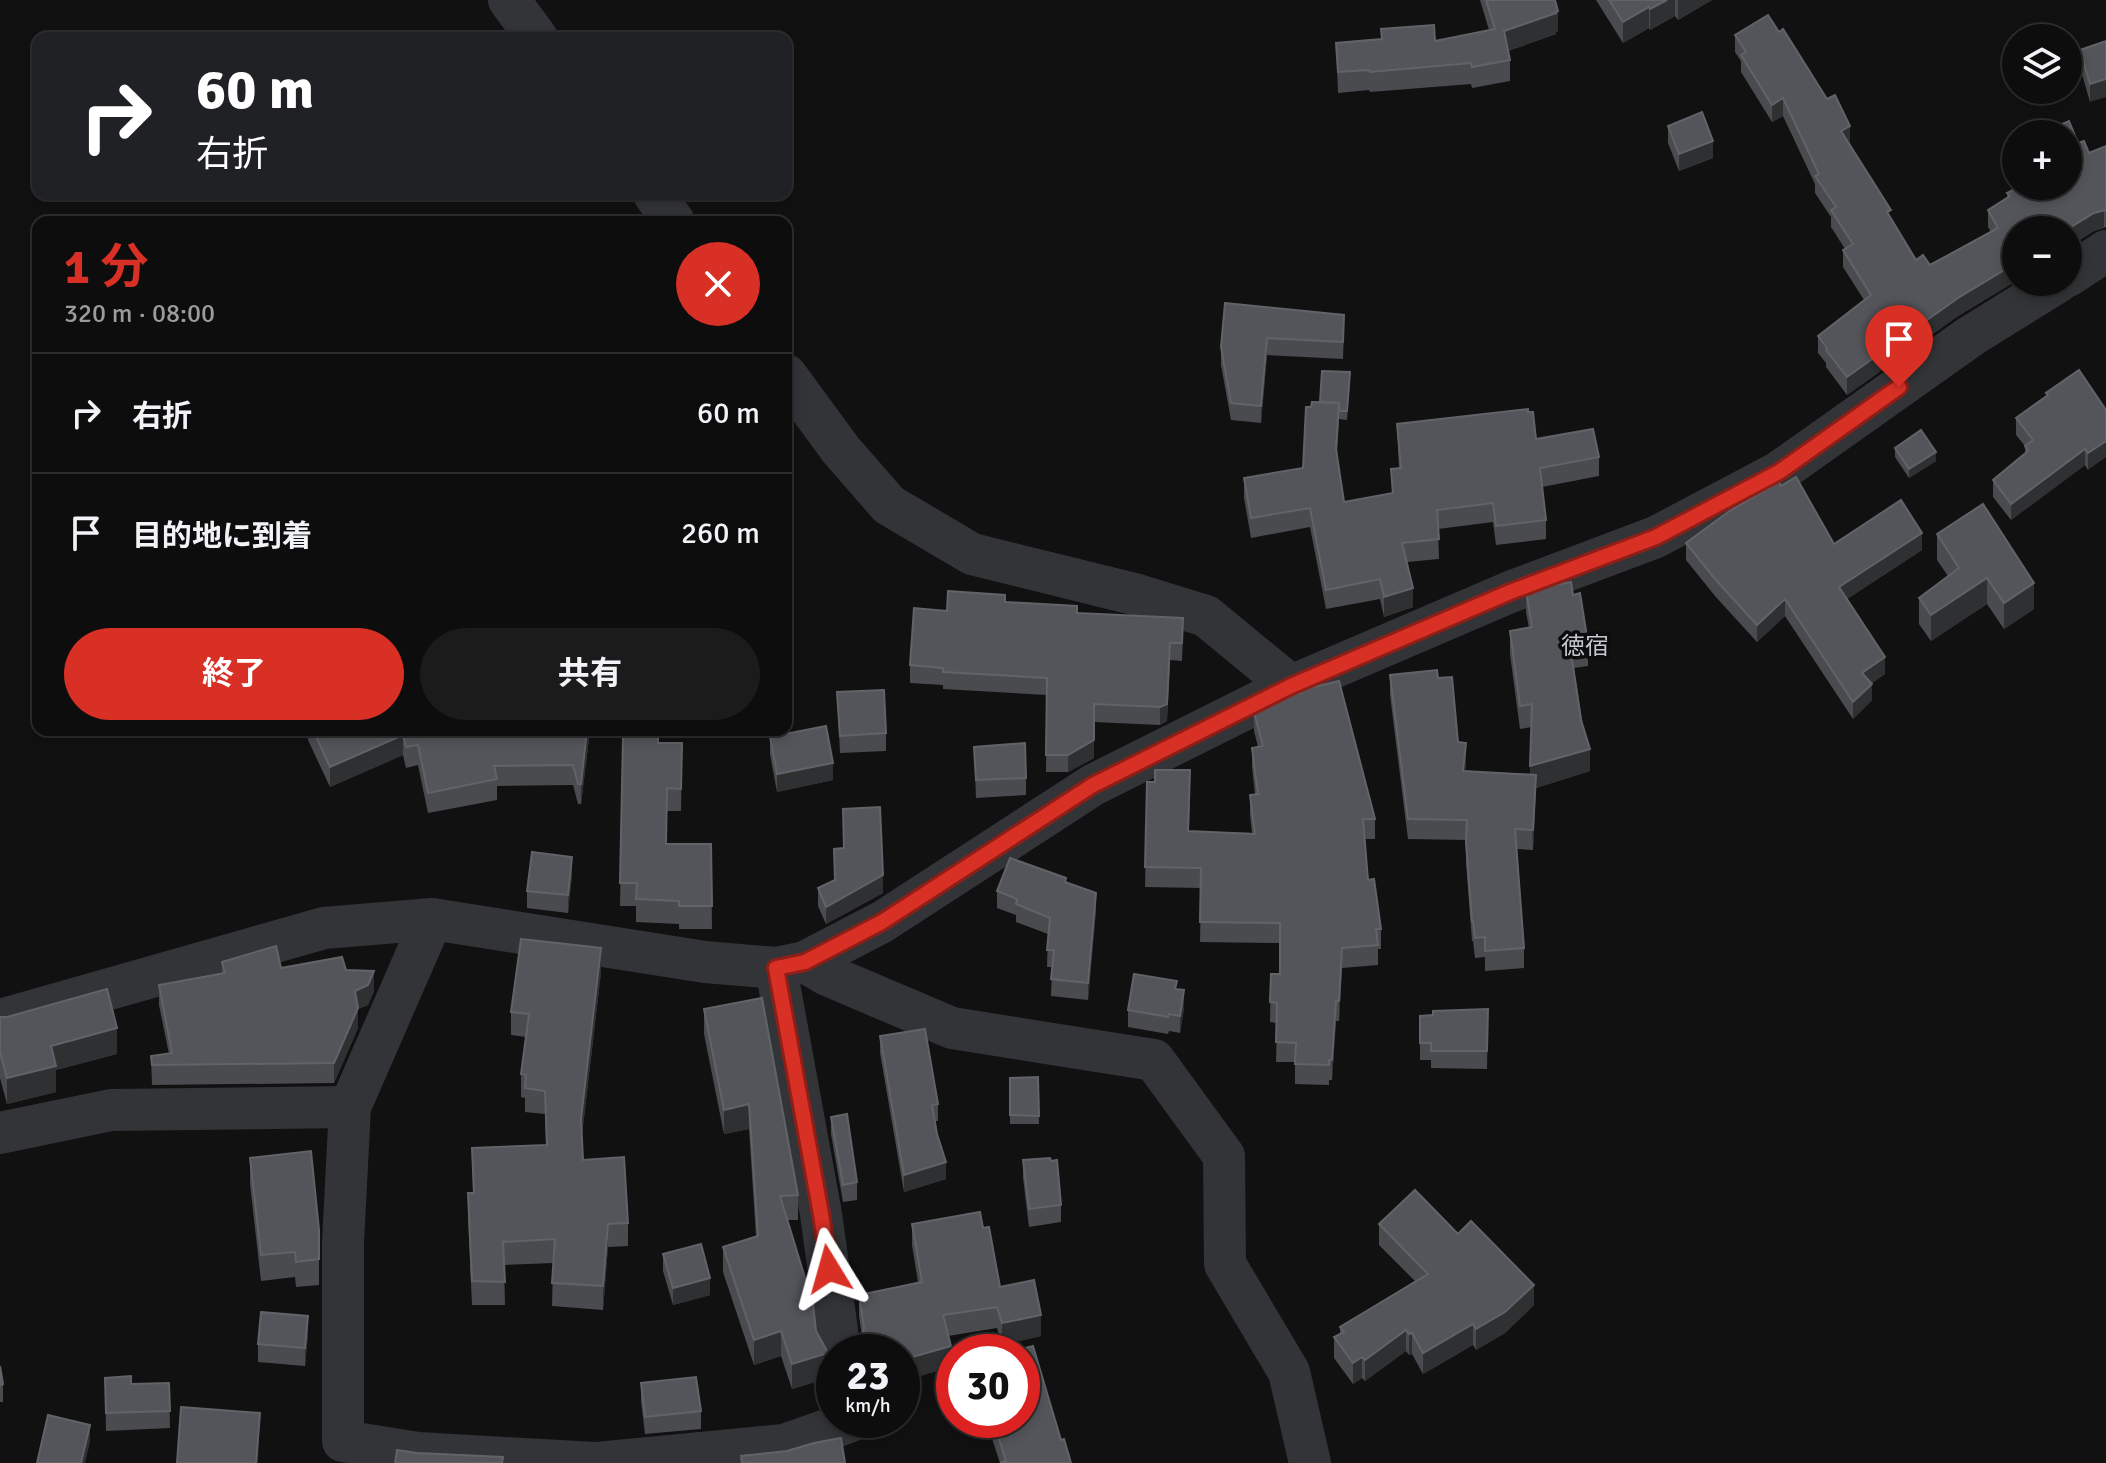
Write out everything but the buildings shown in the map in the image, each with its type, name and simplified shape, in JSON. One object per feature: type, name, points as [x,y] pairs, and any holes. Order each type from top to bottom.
[{"type":"street","points":[[509,0],[533,32]]},
{"type":"street","points":[[2082,267],[2106,251]]},
{"type":"street","points":[[790,965],[882,922],[1093,785],[1291,686],[1510,592],[1656,537],[1779,472],[1971,336],[2035,296]]},
{"type":"street","points":[[792,383],[841,450],[889,505],[972,554],[1138,595],[1206,616],[1291,686]]},
{"type":"street","points":[[432,919],[350,1107],[343,1242],[343,1441],[418,1453],[596,1463],[784,1445],[816,1434]]},
{"type":"street","points":[[0,1020],[324,928],[432,919],[705,962],[790,965],[827,975],[952,1028],[1154,1060],[1224,1156],[1225,1264],[1289,1372],[1310,1463]]},
{"type":"street","points":[[790,965],[838,1334]]},
{"type":"street","points":[[0,1133],[111,1110],[350,1107]]},
{"type":"district","name":"徳宿","points":[[1585,646]]},
{"type":"route","points":[[829,1269],[776,968],[805,962],[882,922],[1093,785],[1291,686],[1510,592],[1656,537],[1779,472],[1899,387]]}]
